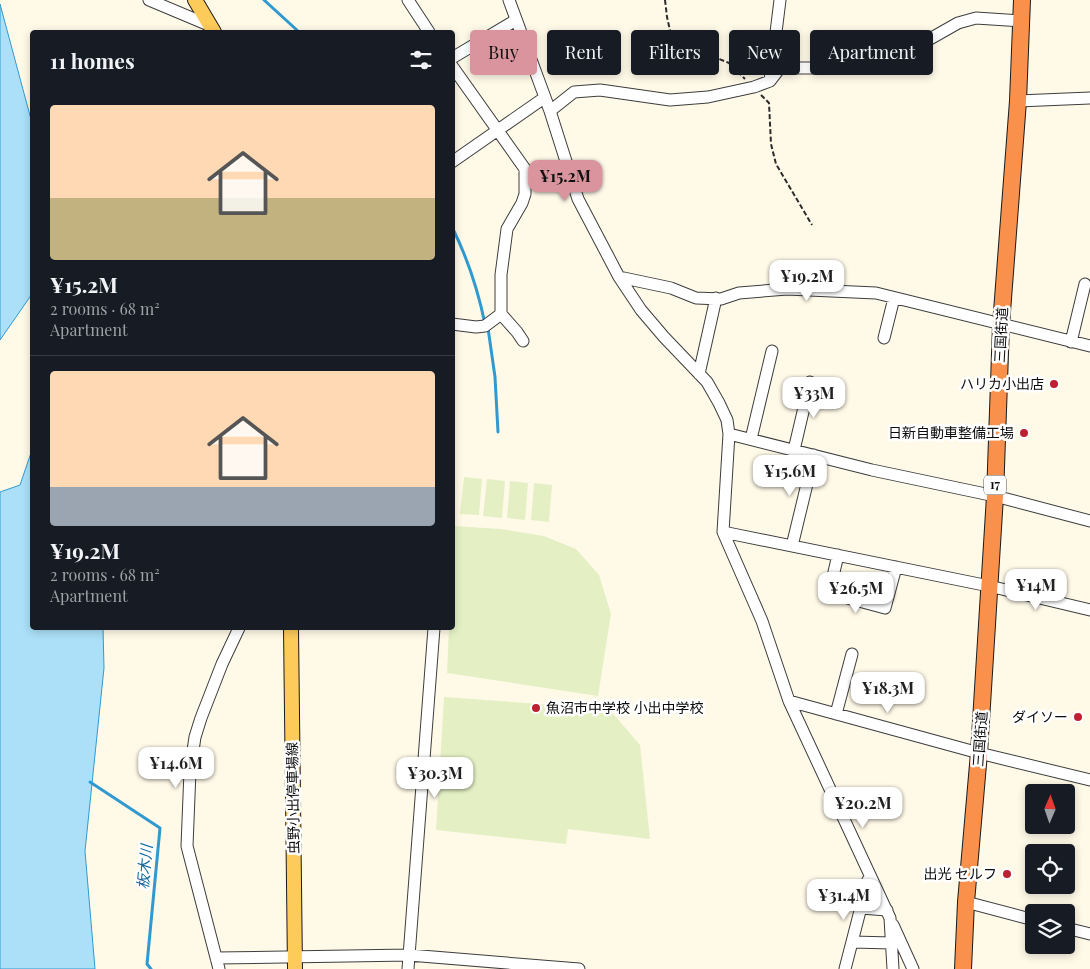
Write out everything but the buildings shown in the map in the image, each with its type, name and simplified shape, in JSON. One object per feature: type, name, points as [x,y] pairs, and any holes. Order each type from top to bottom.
[{"type":"highway","name":"三国街道","points":[[963,969],[966,902],[979,753],[995,496],[1001,325],[1018,101],[1022,0]]},
{"type":"main road","points":[[195,0],[212,30]]},
{"type":"main road","name":"虫野小出停車場線","points":[[291,630],[295,962]]},
{"type":"street","points":[[149,0],[212,30]]},
{"type":"street","points":[[408,0],[428,30]]},
{"type":"street","points":[[509,0],[550,111],[578,199],[619,277],[641,310],[707,382],[720,403],[727,420],[729,434],[723,532],[762,620],[789,701],[913,969]]},
{"type":"street","points":[[770,81],[780,0]]},
{"type":"street","points":[[550,111],[574,92],[600,90],[670,100],[708,97],[754,87],[770,81],[780,68],[860,68],[878,65],[914,48],[958,23],[976,18],[1022,21]]},
{"type":"street","points":[[455,56],[516,20]]},
{"type":"street","points":[[455,70],[525,169],[525,194],[507,229],[501,275],[501,314],[523,341]]},
{"type":"street","points":[[455,160],[544,98]]},
{"type":"street","points":[[1018,101],[1090,98]]},
{"type":"street","points":[[619,277],[670,288],[696,298],[716,298],[739,293],[787,288],[876,293],[1090,346]]},
{"type":"street","points":[[1071,342],[1085,284]]},
{"type":"street","points":[[699,374],[716,298]]},
{"type":"street","points":[[884,338],[894,298]]},
{"type":"street","points":[[455,324],[476,327],[488,324],[501,314]]},
{"type":"street","points":[[751,439],[772,351]]},
{"type":"street","points":[[794,450],[810,382]]},
{"type":"street","points":[[729,434],[872,470],[995,496],[1090,521]]},
{"type":"street","points":[[792,546],[814,455]]},
{"type":"street","points":[[723,532],[989,586],[1090,610]]},
{"type":"street","points":[[838,555],[829,593],[885,608],[896,567]]},
{"type":"street","points":[[238,630],[222,664],[201,718],[190,771],[187,846],[218,964],[409,956],[500,966],[579,969]]},
{"type":"street","points":[[408,969],[434,630]]},
{"type":"street","points":[[836,714],[852,654]]},
{"type":"street","points":[[789,701],[979,753],[1090,780]]},
{"type":"street","points":[[845,969],[868,880]]},
{"type":"street","points":[[966,902],[1025,918]]},
{"type":"street","points":[[861,908],[888,914]]},
{"type":"street","points":[[888,914],[893,969]]},
{"type":"street","points":[[1075,930],[1090,934]]},
{"type":"street","points":[[852,942],[892,943]]},
{"type":"path","points":[[665,0],[672,35],[683,44],[729,63],[769,103],[771,144],[776,164],[812,226]]},
{"type":"green space","points":[[464,477],[482,479],[479,515],[460,514]]},
{"type":"green space","points":[[487,479],[505,481],[502,518],[483,516]]},
{"type":"green space","points":[[510,481],[528,483],[525,520],[507,518]]},
{"type":"green space","points":[[534,483],[552,485],[549,522],[531,520]]},
{"type":"green space","points":[[455,526],[501,529],[544,536],[576,549],[599,575],[611,614],[598,696],[447,673],[449,630],[455,630]]},
{"type":"green space","points":[[444,697],[609,709],[640,745],[650,839],[568,829],[566,844],[436,830]]},
{"type":"water","points":[[0,4],[30,116],[30,297],[0,340]]},
{"type":"water","points":[[30,456],[30,630],[103,630],[104,668],[85,851],[95,969],[0,969],[0,492],[20,485]]},
{"type":"waterway","points":[[264,0],[297,30]]},
{"type":"waterway","points":[[455,233],[468,263],[485,324],[488,328],[495,377],[498,432]]},
{"type":"waterway","name":"板木川","points":[[90,782],[160,828],[147,964],[151,969]]},
{"type":"place","name":"ハリカ小出店","points":[[1054,384]]},
{"type":"place","name":"日新自動車整備工場","points":[[1024,433]]},
{"type":"place","name":"魚沼市中学校 小出中学校","points":[[536,708]]},
{"type":"place","name":"ダイソー","points":[[1078,717]]},
{"type":"place","name":"出光 セルフ","points":[[1007,874]]}]
